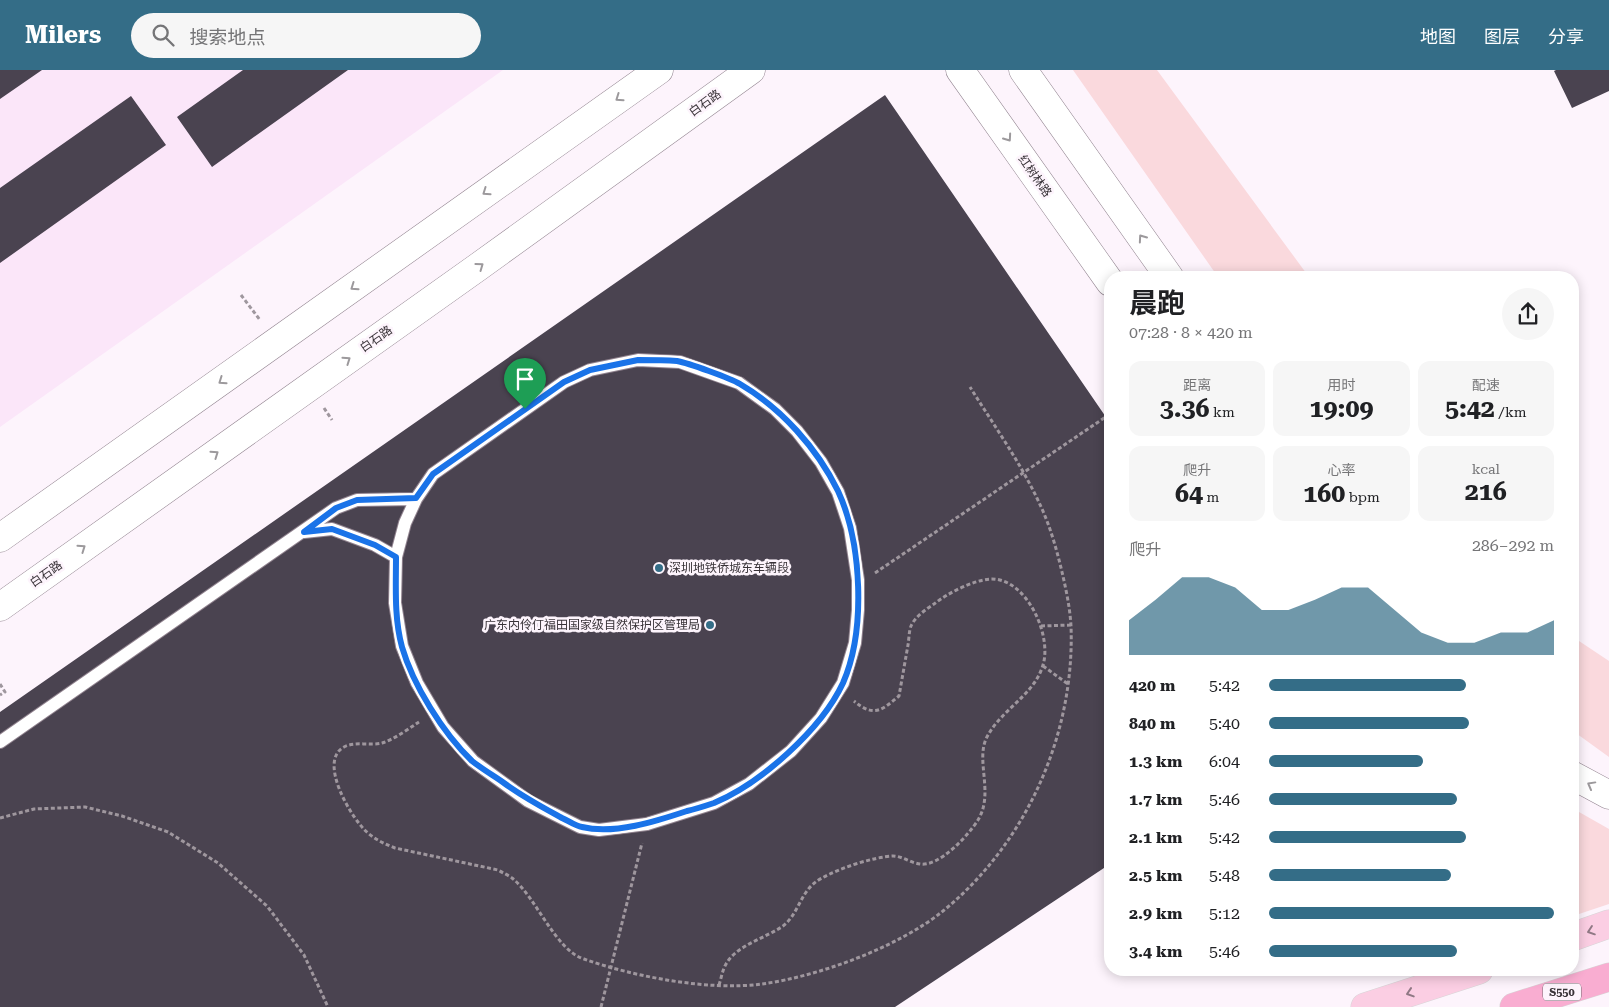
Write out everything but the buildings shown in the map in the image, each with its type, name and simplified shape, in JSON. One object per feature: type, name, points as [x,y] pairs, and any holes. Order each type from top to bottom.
[{"type":"highway","name":"S550","points":[[1514,1007],[1609,977]]},
{"type":"main road","points":[[0,538],[659,70]]},
{"type":"main road","points":[[940,70],[985,105]]},
{"type":"main road","name":"红树林路","points":[[960,70],[1104,274]]},
{"type":"main road","points":[[1025,72],[1165,271]]},
{"type":"main road","name":"白石路","points":[[0,607],[749,73]]},
{"type":"main road","points":[[1579,779],[1609,795]]},
{"type":"main road","points":[[1579,935],[1609,924]]},
{"type":"main road","points":[[1365,1007],[1458,976]]},
{"type":"lane","points":[[638,360],[680,362],[739,383],[775,409],[797,432],[821,462],[838,492],[850,528],[858,580],[855,643],[843,683],[821,718],[791,750],[749,784],[714,803],[647,824],[599,830],[580,827],[528,800],[473,761],[443,727],[417,683],[402,646],[396,602],[396,557],[405,523],[416,498],[433,474],[564,382],[590,370],[638,360]]},
{"type":"lane","points":[[0,742],[336,508],[357,500],[416,498]]},
{"type":"lane","points":[[304,532],[332,529],[375,545],[396,557]]},
{"type":"path","points":[[434,712],[398,736],[382,743],[344,746],[337,753],[334,765],[337,782],[355,820],[367,833],[381,843],[395,848],[498,870],[511,877],[522,888],[562,942],[580,958],[664,979],[719,985],[761,984],[812,974],[862,956],[903,937],[942,912],[974,883],[1004,846],[1030,805],[1054,751],[1068,684],[1071,625],[1065,585],[1055,544],[1043,511],[1024,472],[970,386]]},
{"type":"path","points":[[858,580],[874,574],[1104,418]]},
{"type":"path","points":[[719,985],[726,964],[734,954],[790,920],[808,889],[821,878],[873,858],[896,856],[921,864],[933,863],[955,847],[978,820],[984,800],[986,781],[983,751],[987,738],[1000,720],[1036,682],[1043,666],[1044,653],[1041,626],[1034,609],[1019,592],[1004,581],[991,579],[966,585],[942,597],[923,612],[912,624],[899,696],[882,711],[862,708],[849,697]]},
{"type":"path","points":[[1041,626],[1071,625]]},
{"type":"path","points":[[1043,666],[1068,684]]},
{"type":"path","points":[[0,684],[5,692],[0,695]]},
{"type":"path","points":[[0,818],[34,810],[85,807],[122,816],[168,832],[218,862],[267,906],[304,955],[328,1007]]},
{"type":"path","points":[[601,1007],[647,824]]},
{"type":"shaded area","points":[[0,70],[503,70],[0,427]]},
{"type":"shaded area","points":[[1073,70],[1157,70],[1305,271],[1214,271]]},
{"type":"shaded area","points":[[1579,641],[1609,661],[1609,757],[1579,735]]},
{"type":"shaded area","points":[[1579,812],[1609,829],[1609,904],[1579,914]]},
{"type":"place","name":"深圳地铁侨城东车辆段","points":[[659,568]]},
{"type":"place","name":"广东内伶仃福田国家级自然保护区管理局","points":[[710,625]]},
{"type":"route","points":[[638,360],[680,362],[739,383],[775,409],[797,432],[821,462],[838,492],[850,528],[858,580],[855,643],[843,683],[821,718],[791,750],[749,784],[714,803],[647,824],[599,830],[580,827],[528,800],[473,761],[443,727],[417,683],[402,646],[396,602],[396,557],[375,545],[332,529],[304,532],[336,508],[357,500],[416,498],[433,474],[525,409],[564,382],[590,370],[638,360]]}]
